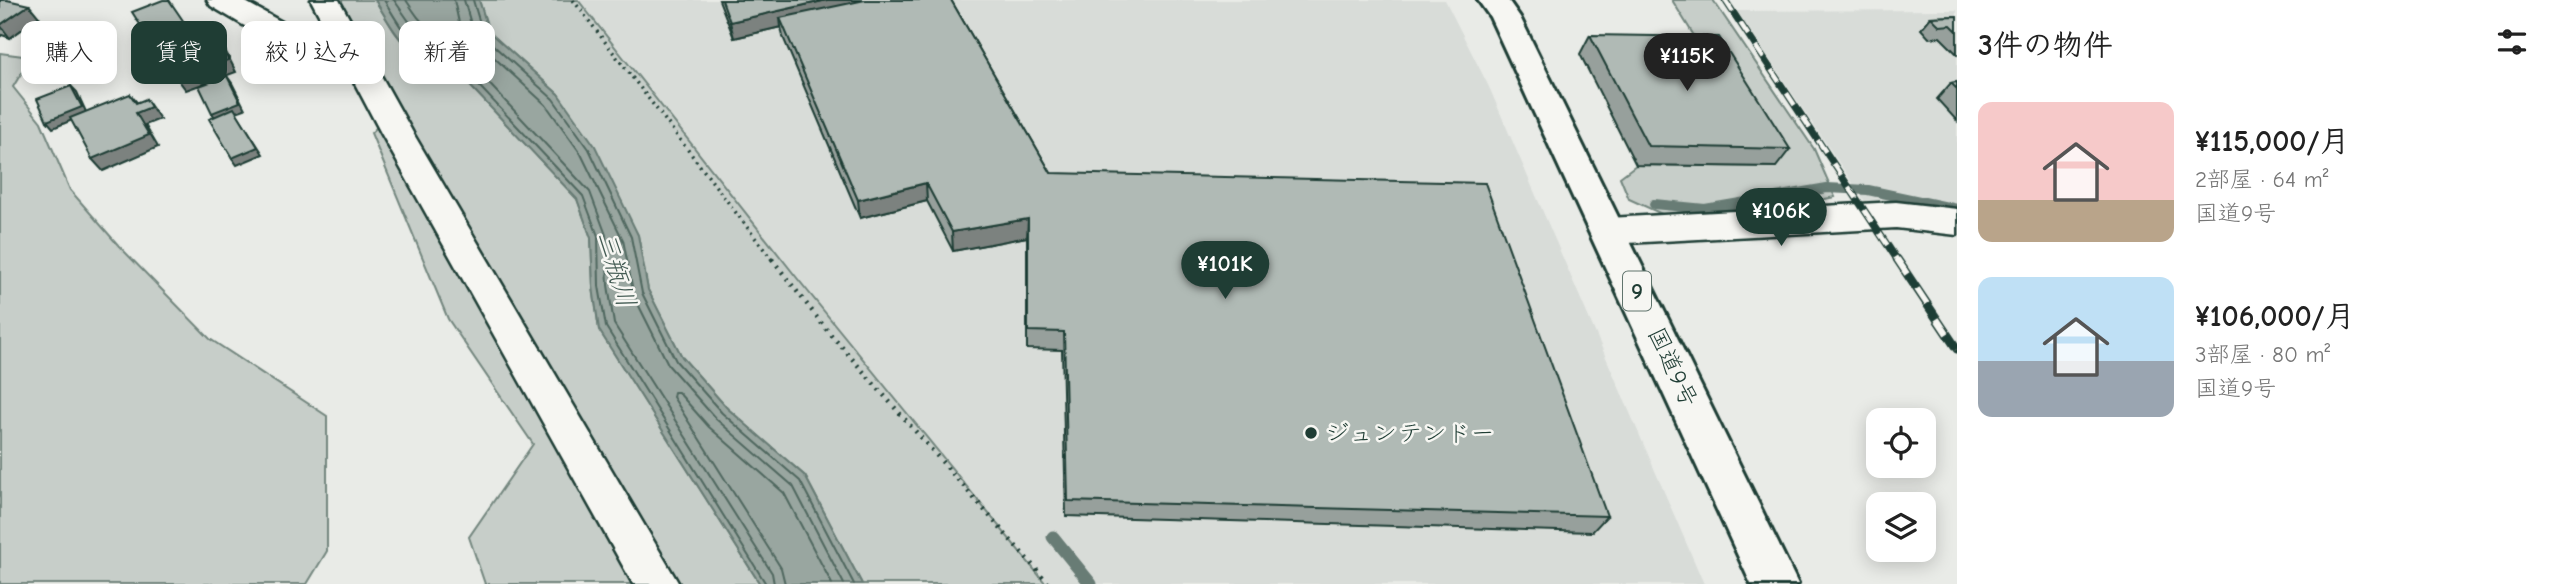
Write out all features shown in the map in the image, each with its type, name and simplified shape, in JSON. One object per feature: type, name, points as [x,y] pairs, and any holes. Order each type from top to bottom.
[{"type":"highway","name":"国道9号","points":[[1493,0],[1505,18],[1609,231],[1775,584]]},
{"type":"street","points":[[221,0],[258,21]]},
{"type":"street","points":[[325,0],[397,132],[657,584]]},
{"type":"street","points":[[1609,231],[1896,215],[1957,222]]},
{"type":"path","points":[[573,0],[826,330],[1049,584]]},
{"type":"shaded area","points":[[335,0],[375,0],[399,37],[399,84],[469,84],[577,199],[591,238],[593,287],[599,330],[760,584],[485,584],[469,537],[533,444],[448,319],[371,133],[392,112],[378,84],[385,84],[385,21],[346,21]]},
{"type":"shaded area","points":[[479,0],[578,0],[797,278],[1046,584],[862,584],[805,476],[727,408],[682,357],[648,290],[638,235],[558,94],[495,37],[495,21],[486,21]]},
{"type":"shaded area","points":[[578,0],[1445,0],[1489,87],[1704,584],[1046,584],[797,278]]},
{"type":"shaded area","points":[[1672,0],[1713,0],[1814,149],[1835,197],[1739,216],[1664,215],[1629,199],[1620,177],[1636,165],[1775,167]]},
{"type":"shaded area","points":[[1957,10],[1957,216],[1870,209],[1737,11]]},
{"type":"shaded area","points":[[0,53],[21,56],[21,74],[13,87],[41,122],[70,190],[119,246],[210,339],[327,416],[327,551],[307,584],[0,584]]},
{"type":"water","points":[[375,0],[479,0],[486,21],[399,21],[399,37]]},
{"type":"water","name":"三瓶川","points":[[495,37],[558,94],[595,146],[638,235],[648,290],[682,357],[727,408],[805,476],[862,584],[760,584],[599,330],[593,287],[591,238],[577,199],[469,84],[495,84]]},
{"type":"building","points":[[0,0],[7,0],[29,5],[0,25]]},
{"type":"building","points":[[169,0],[183,21],[138,21],[132,12]]},
{"type":"building","points":[[722,0],[827,0],[730,22]]},
{"type":"building","name":"ジュンテンドー","points":[[865,0],[951,0],[1051,173],[1485,183],[1607,516],[1068,501],[1064,332],[1028,331],[1028,219],[952,232],[926,183],[858,200],[780,18]]},
{"type":"building","points":[[1957,16],[1957,31],[1951,25],[1940,26],[1931,17]]},
{"type":"building","points":[[1590,35],[1719,37],[1790,149],[1648,146]]},
{"type":"building","points":[[227,76],[240,102],[212,113],[199,86],[227,84]]},
{"type":"building","points":[[71,86],[82,107],[47,121],[37,99]]},
{"type":"building","points":[[130,94],[136,103],[146,99],[151,107],[136,113],[149,135],[92,159],[70,118]]},
{"type":"building","points":[[234,108],[258,147],[232,158],[209,119]]},
{"type":"waterway","points":[[1654,204],[1705,209],[1827,188],[1868,190],[1957,209]]},
{"type":"waterway","points":[[1053,537],[1091,584]]},
{"type":"railway","points":[[1725,0],[1898,261]]},
{"type":"railway","points":[[1897,259],[1957,349]]},
{"type":"place","name":"ジュンテンドー","points":[[1311,433]]}]
